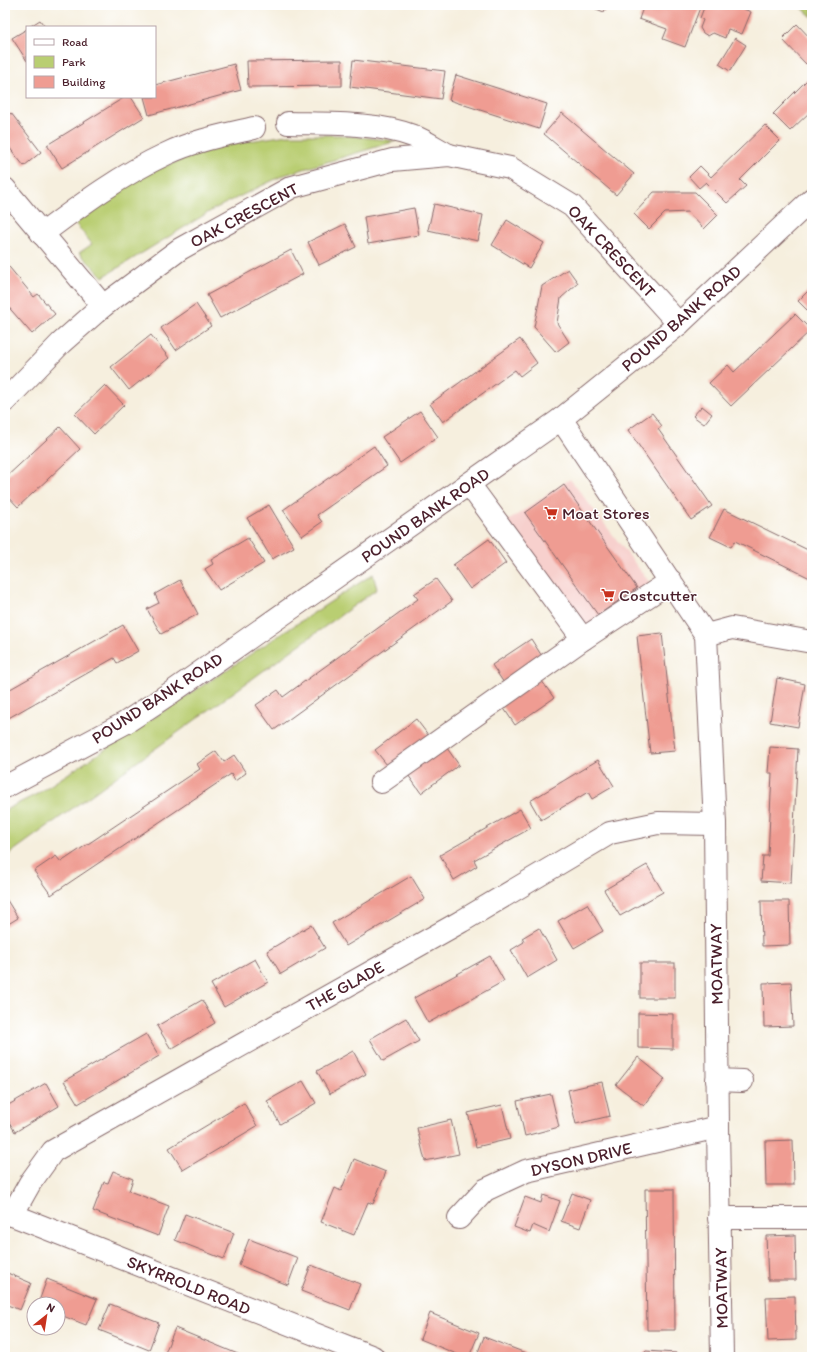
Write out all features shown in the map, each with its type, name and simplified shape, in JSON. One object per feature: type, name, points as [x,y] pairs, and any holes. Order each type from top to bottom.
[{"type":"street","name":"OAK CRESCENT","points":[[288,123],[341,124],[393,130],[414,136],[449,155],[510,168],[572,206],[679,324]]},
{"type":"street","points":[[42,234],[122,177],[166,153],[193,143],[254,128]]},
{"type":"street","name":"OAK CRESCENT","points":[[5,401],[61,343],[103,306],[180,249],[292,187],[392,160],[449,155]]},
{"type":"street","points":[[5,189],[103,306]]},
{"type":"street","name":"POUND BANK ROAD","points":[[5,787],[125,723],[561,419],[679,324],[812,199]]},
{"type":"street","points":[[561,419],[706,634],[732,628],[812,642]]},
{"type":"street","points":[[469,484],[584,639]]},
{"type":"street","points":[[381,782],[584,639],[671,581]]},
{"type":"street","name":"MOATWAY","points":[[706,634],[715,824],[722,1357]]},
{"type":"street","name":"THE GLADE","points":[[8,1213],[53,1151],[462,921],[610,833],[658,823],[715,824]]},
{"type":"street","points":[[718,1080],[742,1081]]},
{"type":"street","name":"DYSON DRIVE","points":[[459,1218],[485,1190],[526,1171],[718,1127]]},
{"type":"street","name":"SKYRROLD ROAD","points":[[8,1213],[373,1357]]},
{"type":"street","points":[[719,1218],[812,1218]]},
{"type":"shaded area","points":[[570,479],[650,583],[583,631],[505,523]]},
{"type":"green space","points":[[799,5],[812,5],[812,17]]},
{"type":"green space","points":[[287,135],[341,135],[396,141],[284,175],[214,209],[103,277],[79,253],[92,244],[75,223],[142,175],[218,146]]},
{"type":"green space","points":[[373,574],[377,589],[5,857],[5,810],[37,794]]},
{"type":"building","points":[[586,5],[607,5],[604,12]]},
{"type":"building","points":[[644,5],[701,5],[685,47],[663,39],[667,29],[639,19]]},
{"type":"building","points":[[705,5],[734,5],[751,12],[742,34],[728,29],[725,38],[713,33],[708,36],[703,33],[700,28],[703,20],[700,18]]},
{"type":"building","points":[[40,20],[44,26],[31,26]]},
{"type":"building","points":[[797,24],[812,40],[812,58],[806,64],[782,39]]},
{"type":"building","points":[[26,30],[26,59],[12,38]]},
{"type":"building","points":[[735,38],[746,45],[730,71],[719,64]]},
{"type":"building","points":[[342,60],[342,86],[248,87],[247,61]]},
{"type":"building","points":[[353,60],[445,71],[441,99],[350,87]]},
{"type":"building","points":[[234,64],[241,90],[149,115],[144,98],[156,98],[156,85]]},
{"type":"building","points":[[456,75],[547,104],[539,129],[449,100]]},
{"type":"building","points":[[812,75],[812,110],[790,131],[773,114]]},
{"type":"building","points":[[123,98],[132,98],[144,117],[62,168],[47,145]]},
{"type":"building","points":[[11,113],[41,152],[24,166],[5,142],[5,118]]},
{"type":"building","points":[[562,113],[634,174],[616,195],[544,134]]},
{"type":"building","points":[[765,125],[780,140],[740,180],[746,186],[727,203],[706,182],[699,188],[689,177],[700,166],[711,177]]},
{"type":"building","points":[[654,192],[695,192],[718,215],[704,229],[688,212],[665,213],[649,229],[634,214]]},
{"type":"building","points":[[434,204],[483,215],[478,241],[428,230]]},
{"type":"building","points":[[414,208],[419,235],[368,244],[364,217]]},
{"type":"building","points":[[507,220],[544,243],[529,268],[492,245]]},
{"type":"building","points":[[345,224],[356,247],[319,265],[308,242]]},
{"type":"building","points":[[291,250],[303,274],[220,318],[207,295]]},
{"type":"building","points":[[5,262],[34,297],[38,294],[55,314],[32,334],[5,303]]},
{"type":"building","points":[[568,269],[578,283],[561,298],[557,323],[569,342],[556,352],[534,327],[542,286]]},
{"type":"building","points":[[812,287],[812,315],[798,301]]},
{"type":"building","points":[[196,304],[211,326],[176,350],[161,328]]},
{"type":"building","points":[[795,314],[811,330],[731,406],[709,383],[728,365],[734,372]]},
{"type":"building","points":[[151,335],[169,358],[129,390],[111,367]]},
{"type":"building","points":[[520,339],[537,363],[520,376],[515,370],[443,422],[430,404]]},
{"type":"building","points":[[105,385],[124,405],[94,434],[75,414]]},
{"type":"building","points":[[702,406],[712,414],[704,424],[693,416]]},
{"type":"building","points":[[420,411],[438,437],[400,463],[382,437]]},
{"type":"building","points":[[652,413],[662,426],[658,429],[712,506],[691,520],[628,430]]},
{"type":"building","points":[[60,427],[80,449],[18,507],[5,493],[5,478]]},
{"type":"building","points":[[374,446],[387,466],[317,515],[322,522],[302,536],[283,510]]},
{"type":"building","points":[[564,485],[637,588],[598,615],[525,513]]},
{"type":"building","points":[[269,505],[294,547],[272,559],[247,518]]},
{"type":"building","points":[[724,509],[812,552],[812,579],[735,541],[731,547],[710,537]]},
{"type":"building","points":[[248,538],[264,563],[219,590],[205,569],[213,564],[211,560]]},
{"type":"building","points":[[489,539],[506,563],[470,589],[453,565]]},
{"type":"building","points":[[436,579],[452,601],[274,730],[256,705],[278,690],[283,697],[418,599],[414,594]]},
{"type":"building","points":[[180,580],[198,614],[161,634],[147,609],[159,603],[155,594]]},
{"type":"building","points":[[123,625],[138,651],[117,663],[114,658],[5,720],[5,692]]},
{"type":"building","points":[[662,633],[675,751],[650,753],[637,636]]},
{"type":"building","points":[[531,639],[545,661],[506,686],[492,665]]},
{"type":"building","points":[[539,677],[554,698],[515,725],[501,704]]},
{"type":"building","points":[[777,678],[805,684],[798,727],[770,722]]},
{"type":"building","points":[[416,719],[432,740],[391,770],[375,750]]},
{"type":"building","points":[[444,744],[459,765],[421,793],[406,772]]},
{"type":"building","points":[[770,747],[798,749],[791,883],[761,881],[763,856],[768,856],[772,773],[768,773]]},
{"type":"building","points":[[216,751],[224,762],[234,755],[246,773],[235,781],[231,774],[51,895],[34,871],[56,856],[61,862],[200,769],[197,764]]},
{"type":"building","points":[[598,760],[614,786],[592,799],[588,792],[541,820],[530,801]]},
{"type":"building","points":[[520,809],[531,828],[474,860],[477,866],[454,880],[440,855]]},
{"type":"building","points":[[647,865],[663,892],[620,916],[604,890]]},
{"type":"building","points":[[411,876],[425,899],[346,946],[332,923]]},
{"type":"building","points":[[5,897],[18,918],[5,926]]},
{"type":"building","points":[[761,901],[789,901],[790,945],[762,946]]},
{"type":"building","points":[[587,904],[603,931],[574,948],[558,921]]},
{"type":"building","points":[[311,925],[325,948],[281,974],[267,951]]},
{"type":"building","points":[[539,928],[557,960],[527,978],[511,950],[524,942],[522,938]]},
{"type":"building","points":[[490,956],[504,981],[428,1023],[414,998]]},
{"type":"building","points":[[255,959],[268,982],[224,1007],[211,984]]},
{"type":"building","points":[[640,963],[675,963],[675,998],[640,998]]},
{"type":"building","points":[[791,982],[793,1026],[764,1027],[763,983]]},
{"type":"building","points":[[202,1000],[215,1023],[171,1049],[157,1026]]},
{"type":"building","points":[[638,1013],[673,1014],[673,1049],[638,1048]]},
{"type":"building","points":[[406,1018],[419,1041],[383,1061],[370,1039]]},
{"type":"building","points":[[146,1034],[159,1056],[78,1104],[64,1081]]},
{"type":"building","points":[[353,1051],[366,1074],[330,1094],[317,1071]]},
{"type":"building","points":[[638,1057],[665,1079],[644,1106],[616,1085]]},
{"type":"building","points":[[303,1081],[316,1103],[280,1124],[267,1101]]},
{"type":"building","points":[[602,1082],[610,1116],[576,1124],[568,1090]]},
{"type":"building","points":[[46,1083],[59,1106],[15,1132],[5,1115],[5,1107]]},
{"type":"building","points":[[551,1094],[559,1127],[525,1136],[517,1101]]},
{"type":"building","points":[[244,1103],[257,1126],[183,1170],[169,1148]]},
{"type":"building","points":[[502,1105],[510,1139],[476,1147],[468,1113]]},
{"type":"building","points":[[451,1120],[459,1154],[425,1161],[417,1128]]},
{"type":"building","points":[[793,1140],[794,1185],[766,1185],[765,1141]]},
{"type":"building","points":[[354,1159],[386,1172],[373,1204],[368,1202],[354,1235],[321,1222],[335,1188],[341,1191]]},
{"type":"building","points":[[113,1171],[133,1179],[129,1191],[169,1206],[158,1236],[93,1211],[104,1182],[108,1183]]},
{"type":"building","points":[[645,1189],[674,1189],[675,1330],[647,1330]]},
{"type":"building","points":[[572,1193],[590,1200],[580,1228],[561,1221]]},
{"type":"building","points":[[543,1195],[560,1201],[549,1232],[533,1225],[530,1233],[514,1227],[525,1197],[541,1203]]},
{"type":"building","points":[[185,1214],[234,1233],[224,1259],[175,1240]]},
{"type":"building","points":[[795,1235],[796,1280],[768,1280],[766,1236]]},
{"type":"building","points":[[249,1239],[298,1258],[288,1285],[239,1265]]},
{"type":"building","points":[[311,1265],[360,1284],[350,1310],[301,1291]]},
{"type":"building","points":[[5,1272],[31,1283],[20,1310],[5,1304]]},
{"type":"building","points":[[47,1279],[97,1299],[86,1325],[66,1317],[66,1296],[41,1296]]},
{"type":"building","points":[[795,1296],[796,1340],[768,1341],[766,1297]]},
{"type":"building","points":[[110,1304],[159,1323],[149,1350],[99,1330]]},
{"type":"building","points":[[430,1313],[479,1333],[469,1357],[464,1357],[420,1339]]},
{"type":"building","points":[[175,1328],[245,1357],[175,1357],[165,1353]]},
{"type":"building","points":[[484,1337],[536,1357],[476,1357]]},
{"type":"building","points":[[646,1351],[676,1353],[676,1357],[640,1357]]},
{"type":"place","name":"Moat Stores","points":[[551,513]]},
{"type":"place","name":"Costcutter","points":[[608,595]]}]
